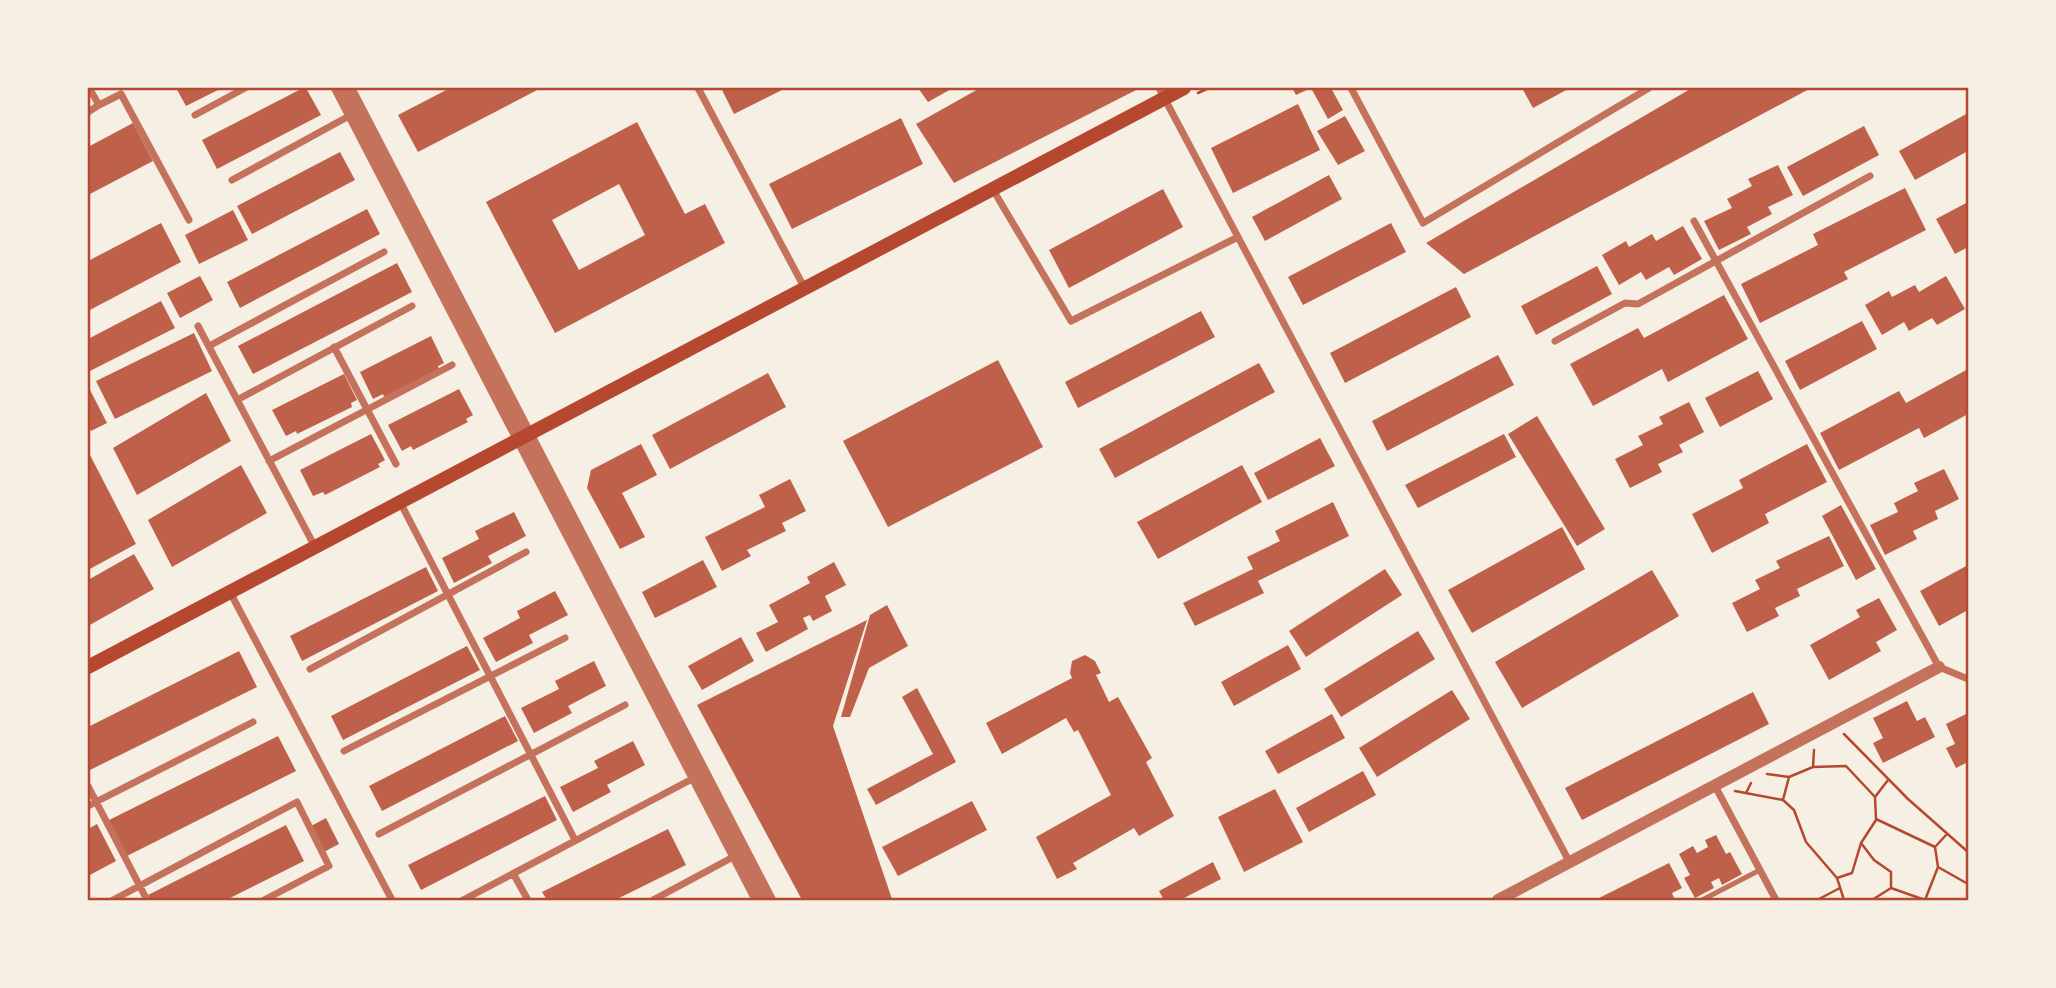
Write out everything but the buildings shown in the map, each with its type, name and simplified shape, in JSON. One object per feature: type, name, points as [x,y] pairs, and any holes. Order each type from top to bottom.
[{"type":"main road","points":[[88,667],[992,188],[1162,93],[1184,88]]},
{"type":"street","points":[[89,88],[99,105]]},
{"type":"street","points":[[195,115],[245,88]]},
{"type":"street","points":[[337,88],[770,901]]},
{"type":"street","points":[[349,88],[758,901]]},
{"type":"street","points":[[698,88],[804,287]]},
{"type":"street","points":[[1351,88],[1423,223],[1649,88]]},
{"type":"street","points":[[1162,93],[1570,863]]},
{"type":"street","points":[[88,112],[121,94],[189,220]]},
{"type":"street","points":[[232,180],[351,115]]},
{"type":"street","points":[[1555,341],[1625,303],[1638,304],[1870,176]]},
{"type":"street","points":[[992,188],[1071,321],[1238,237]]},
{"type":"street","points":[[1694,221],[1939,667],[1969,679]]},
{"type":"street","points":[[209,345],[384,251]]},
{"type":"street","points":[[237,400],[412,306]]},
{"type":"street","points":[[198,326],[315,547]]},
{"type":"street","points":[[334,347],[396,464]]},
{"type":"street","points":[[269,461],[452,365]]},
{"type":"street","points":[[400,502],[575,840]]},
{"type":"street","points":[[310,669],[526,552]]},
{"type":"street","points":[[230,592],[392,901]]},
{"type":"street","points":[[344,751],[565,638]]},
{"type":"street","points":[[1498,901],[1939,667]]},
{"type":"street","points":[[379,834],[625,705]]},
{"type":"street","points":[[88,806],[253,722]]},
{"type":"street","points":[[463,901],[694,778]]},
{"type":"street","points":[[88,786],[147,901]]},
{"type":"street","points":[[1715,786],[1776,901]]},
{"type":"street","points":[[113,901],[297,802],[329,866],[264,901]]},
{"type":"street","points":[[653,901],[735,856]]},
{"type":"street","points":[[514,875],[528,901]]},
{"type":"lane","points":[[1702,901],[1760,870]]},
{"type":"path","points":[[1844,733],[1889,779],[1969,852]]},
{"type":"path","points":[[1766,774],[1789,777],[1812,767],[1846,766],[1875,797]]},
{"type":"path","points":[[1783,800],[1789,777]]},
{"type":"path","points":[[1837,878],[1852,873],[1861,843],[1876,819],[1875,797],[1889,779]]},
{"type":"path","points":[[1751,783],[1746,793],[1783,800],[1794,810],[1806,842],[1837,878],[1844,901]]},
{"type":"path","points":[[1876,819],[1935,847]]},
{"type":"path","points":[[1891,888],[1925,900],[1938,867],[1935,847],[1947,833]]},
{"type":"path","points":[[1861,843],[1874,860],[1891,872],[1891,888]]},
{"type":"path","points":[[1938,867],[1969,884]]},
{"type":"path","points":[[1817,901],[1840,888]]},
{"type":"path","points":[[1872,901],[1891,888]]}]
